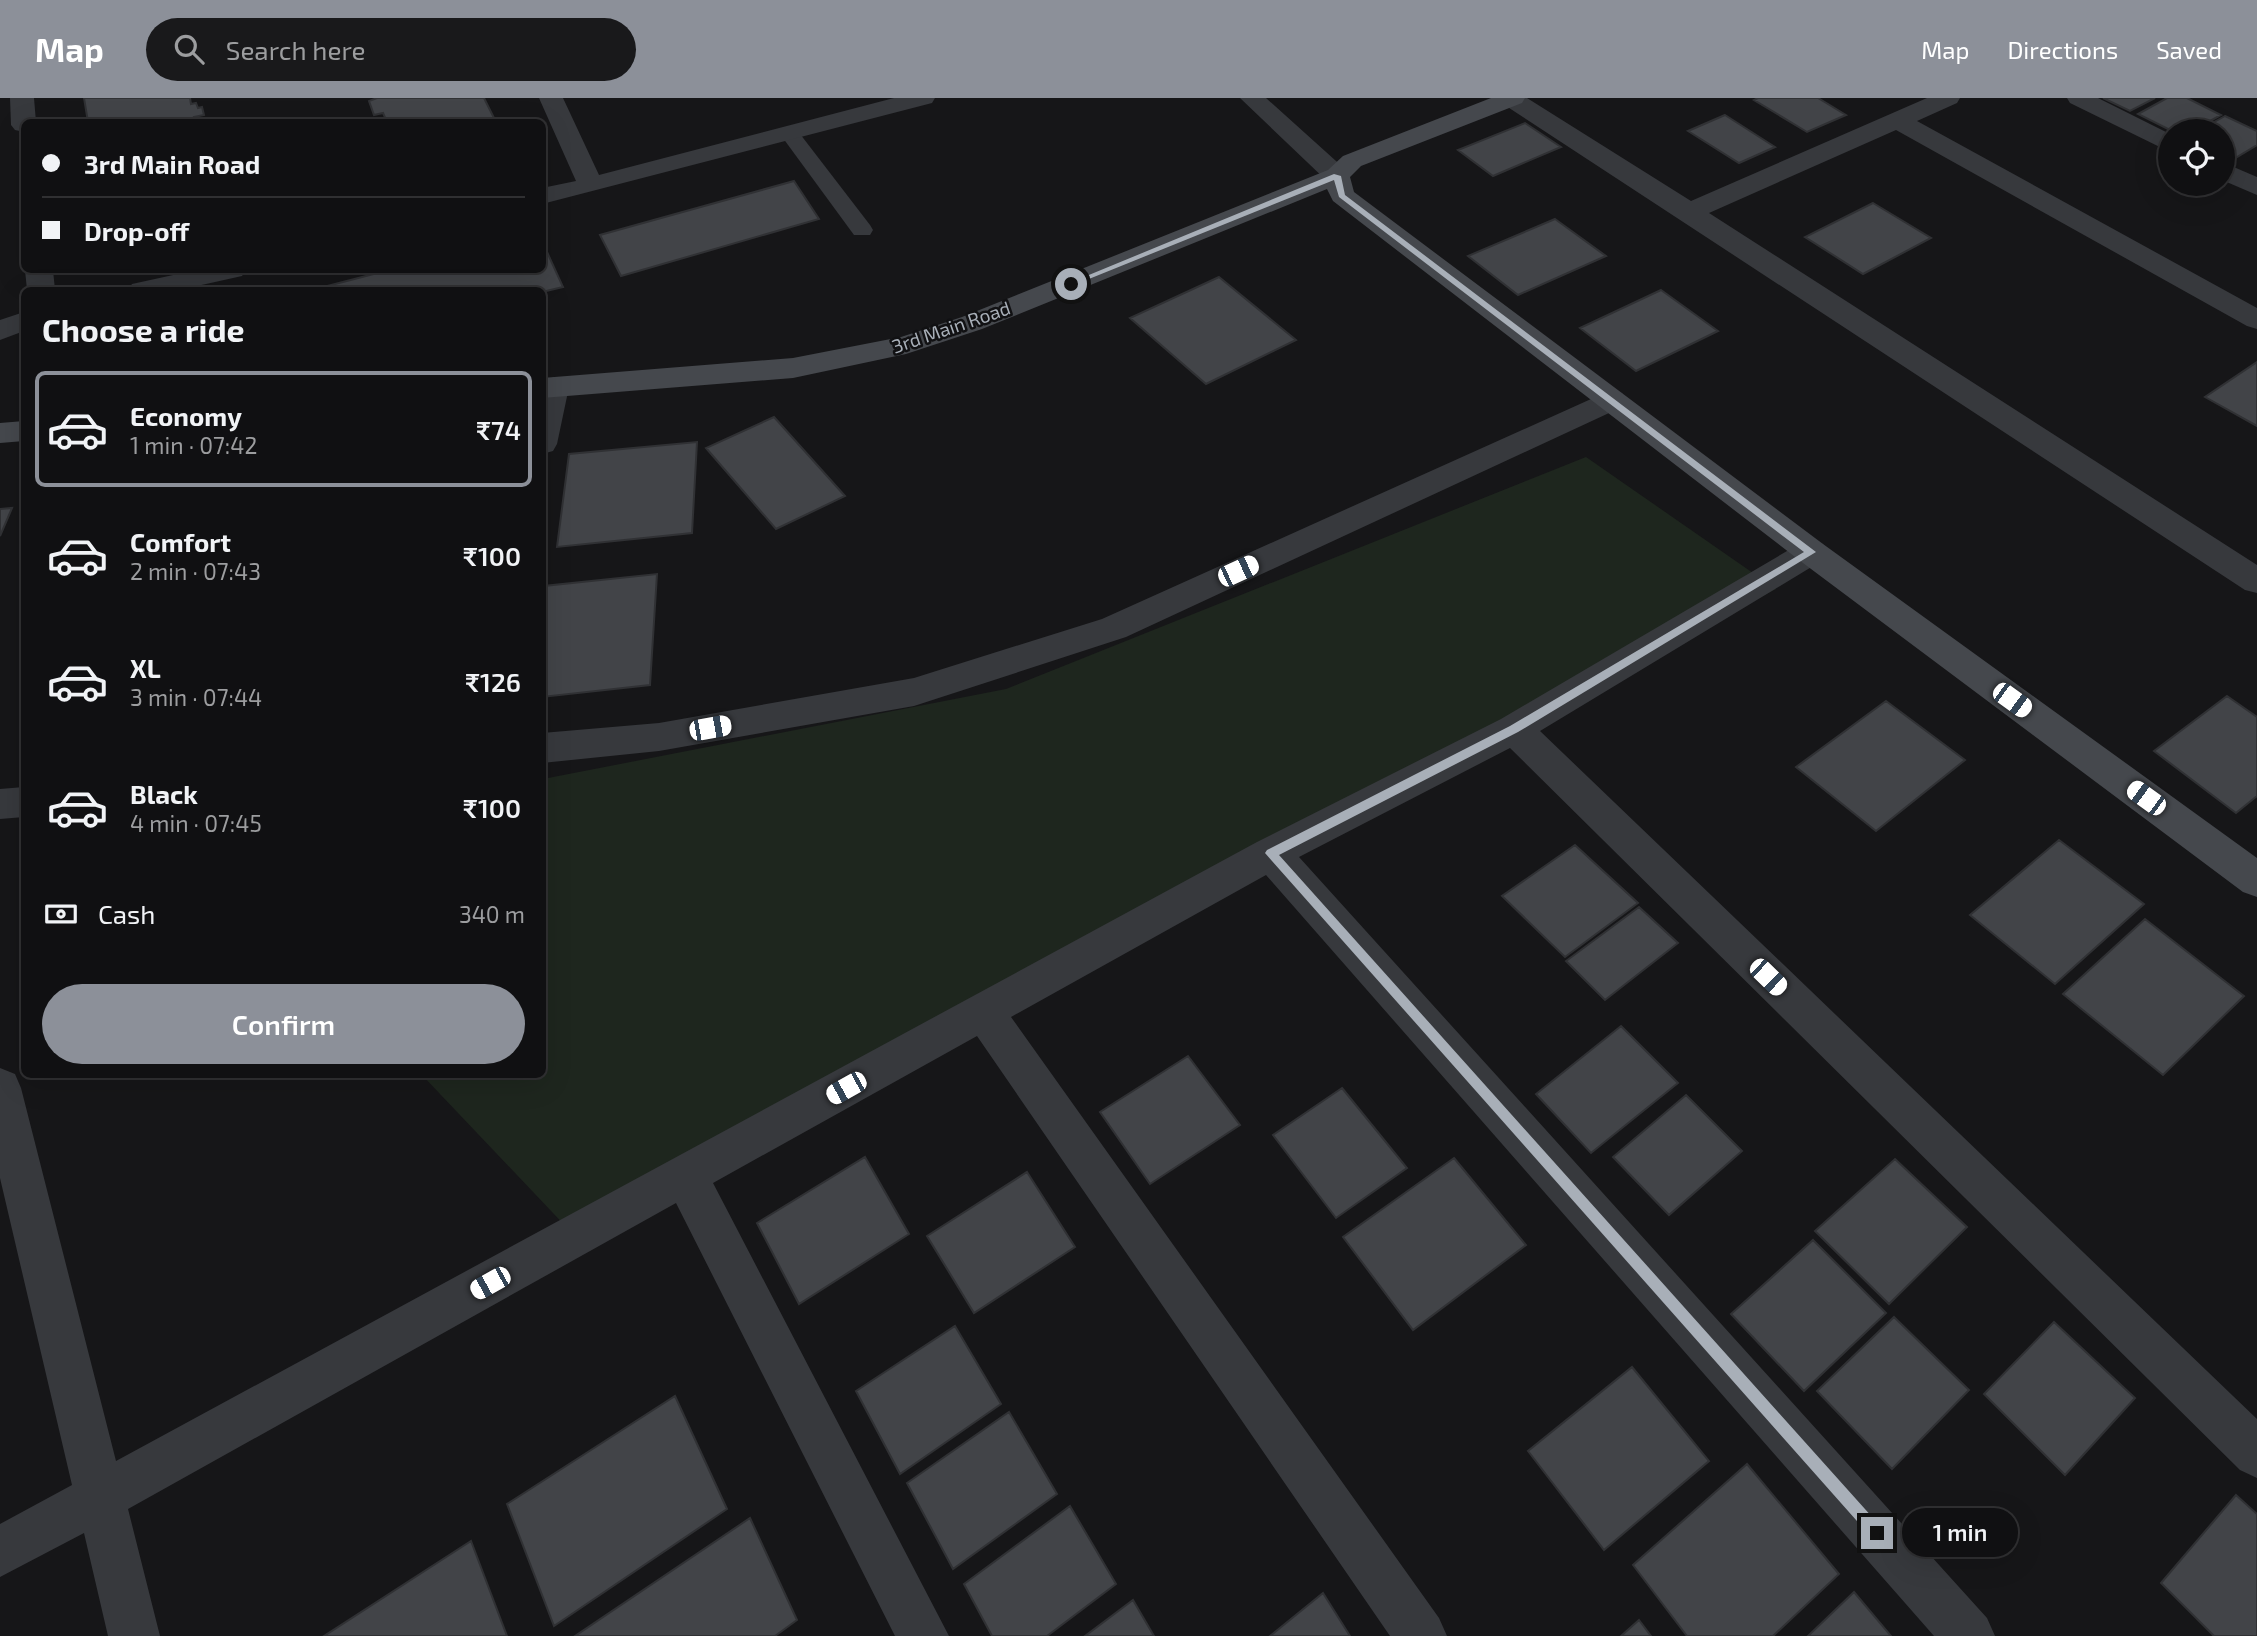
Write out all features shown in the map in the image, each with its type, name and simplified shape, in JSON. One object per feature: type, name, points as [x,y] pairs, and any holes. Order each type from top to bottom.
[{"type":"street","points":[[22,98],[24,119]]},
{"type":"street","points":[[551,98],[591,185]]},
{"type":"street","points":[[546,195],[923,98]]},
{"type":"street","points":[[1252,98],[1337,176],[1342,195],[1811,552],[2257,880]]},
{"type":"street","points":[[1513,98],[2257,581]]},
{"type":"street","name":"3rd Main Road","points":[[548,388],[793,368],[906,345],[972,323],[1337,176],[1352,161],[1513,98]]},
{"type":"street","points":[[1689,212],[1948,98]]},
{"type":"street","points":[[2079,98],[2158,138]]},
{"type":"street","points":[[1898,121],[2257,320]]},
{"type":"street","points":[[2235,176],[2257,187]]},
{"type":"street","points":[[156,287],[218,273]]},
{"type":"street","points":[[0,331],[21,322]]},
{"type":"street","points":[[546,407],[548,388]]},
{"type":"street","points":[[546,748],[659,737],[914,692],[1114,628],[1611,400]]},
{"type":"street","points":[[0,433],[21,431]]},
{"type":"street","points":[[0,1552],[1271,853],[1514,729],[1811,552]]},
{"type":"street","points":[[1514,729],[2257,1453]]},
{"type":"street","points":[[0,804],[21,802]]},
{"type":"street","points":[[1271,853],[1969,1636]]},
{"type":"street","points":[[984,1012],[1421,1636]]},
{"type":"street","points":[[0,1088],[98,1498],[134,1636]]},
{"type":"street","points":[[686,1176],[923,1636]]},
{"type":"lane","points":[[790,134],[862,230]]},
{"type":"shaded area","points":[[1586,457],[1776,589],[571,1232],[425,1078],[546,1078],[546,778],[1006,689]]},
{"type":"building","points":[[84,98],[190,98],[191,104],[196,103],[198,108],[202,107],[204,115],[194,117],[195,119],[88,119]]},
{"type":"building","points":[[377,98],[484,98],[494,119],[386,119],[383,113],[374,115],[369,101]]},
{"type":"building","points":[[1818,98],[1846,115],[1807,132],[1754,100]]},
{"type":"building","points":[[2103,98],[2155,98],[2130,111]]},
{"type":"building","points":[[2167,98],[2187,98],[2221,115],[2214,119],[2158,119],[2158,124],[2138,114]]},
{"type":"building","points":[[1725,115],[1775,147],[1739,163],[1688,131]]},
{"type":"building","points":[[2235,121],[2257,131],[2257,145],[2235,158]]},
{"type":"building","points":[[1525,123],[1561,147],[1493,176],[1458,150]]},
{"type":"building","points":[[794,181],[819,219],[621,276],[600,235]]},
{"type":"building","points":[[1873,203],[1931,238],[1863,274],[1805,237]]},
{"type":"building","points":[[1555,219],[1606,256],[1518,295],[1468,256]]},
{"type":"building","points":[[546,250],[563,287],[546,291],[546,287],[324,287],[377,273],[546,273]]},
{"type":"building","points":[[1219,277],[1296,340],[1206,384],[1130,318]]},
{"type":"building","points":[[1661,290],[1718,331],[1636,371],[1580,328]]},
{"type":"building","points":[[2257,362],[2257,426],[2205,397]]},
{"type":"building","points":[[774,417],[845,496],[776,529],[706,448]]},
{"type":"building","points":[[697,442],[692,533],[557,547],[569,454]]},
{"type":"building","points":[[12,508],[0,536],[0,509]]},
{"type":"building","points":[[657,574],[650,685],[546,697],[546,586]]},
{"type":"building","points":[[2227,696],[2257,717],[2257,796],[2236,813],[2154,751]]},
{"type":"building","points":[[1886,701],[1965,760],[1876,831],[1796,767]]},
{"type":"building","points":[[2059,840],[2144,904],[2055,984],[1970,915]]},
{"type":"building","points":[[1575,845],[1638,903],[1565,957],[1502,896]]},
{"type":"building","points":[[1639,907],[1678,943],[1605,1000],[1566,961]]},
{"type":"building","points":[[2145,919],[2244,996],[2163,1075],[2063,994]]},
{"type":"building","points":[[1621,1026],[1678,1083],[1591,1153],[1536,1094]]},
{"type":"building","points":[[1188,1056],[1240,1125],[1150,1184],[1100,1112]]},
{"type":"building","points":[[1342,1088],[1407,1168],[1336,1218],[1273,1135]]},
{"type":"building","points":[[1686,1095],[1742,1151],[1669,1215],[1613,1157]]},
{"type":"building","points":[[865,1157],[909,1234],[799,1304],[757,1223]]},
{"type":"building","points":[[1454,1158],[1526,1245],[1413,1330],[1343,1237]]},
{"type":"building","points":[[1895,1159],[1967,1227],[1889,1304],[1815,1231]]},
{"type":"building","points":[[1027,1172],[1075,1247],[974,1313],[927,1236]]},
{"type":"building","points":[[1813,1240],[1886,1313],[1804,1391],[1731,1314]]},
{"type":"building","points":[[1894,1317],[1969,1390],[1892,1469],[1817,1391]]},
{"type":"building","points":[[2054,1322],[2135,1398],[2065,1475],[1984,1394]]},
{"type":"building","points":[[955,1326],[1001,1404],[900,1474],[856,1391]]},
{"type":"building","points":[[1632,1367],[1709,1461],[1604,1550],[1528,1451]]},
{"type":"building","points":[[675,1396],[727,1509],[554,1626],[507,1504]]},
{"type":"building","points":[[1009,1412],[1057,1494],[953,1569],[907,1483]]},
{"type":"building","points":[[1747,1464],[1839,1574],[1773,1636],[1687,1636],[1633,1565]]},
{"type":"building","points":[[2236,1495],[2257,1514],[2257,1636],[2214,1636],[2161,1583]]},
{"type":"building","points":[[1070,1506],[1116,1584],[1047,1636],[992,1636],[964,1584]]},
{"type":"building","points":[[750,1518],[797,1620],[775,1636],[575,1636]]},
{"type":"building","points":[[471,1541],[507,1636],[324,1636]]},
{"type":"building","points":[[1854,1592],[1891,1636],[1808,1636]]},
{"type":"building","points":[[1323,1593],[1350,1636],[1270,1636]]},
{"type":"building","points":[[1133,1600],[1154,1636],[1085,1636]]},
{"type":"building","points":[[1639,1620],[1651,1636],[1621,1636]]},
{"type":"route","points":[[1071,284],[1337,176],[1342,195],[1811,552],[1514,729],[1271,853],[1877,1533]]}]
